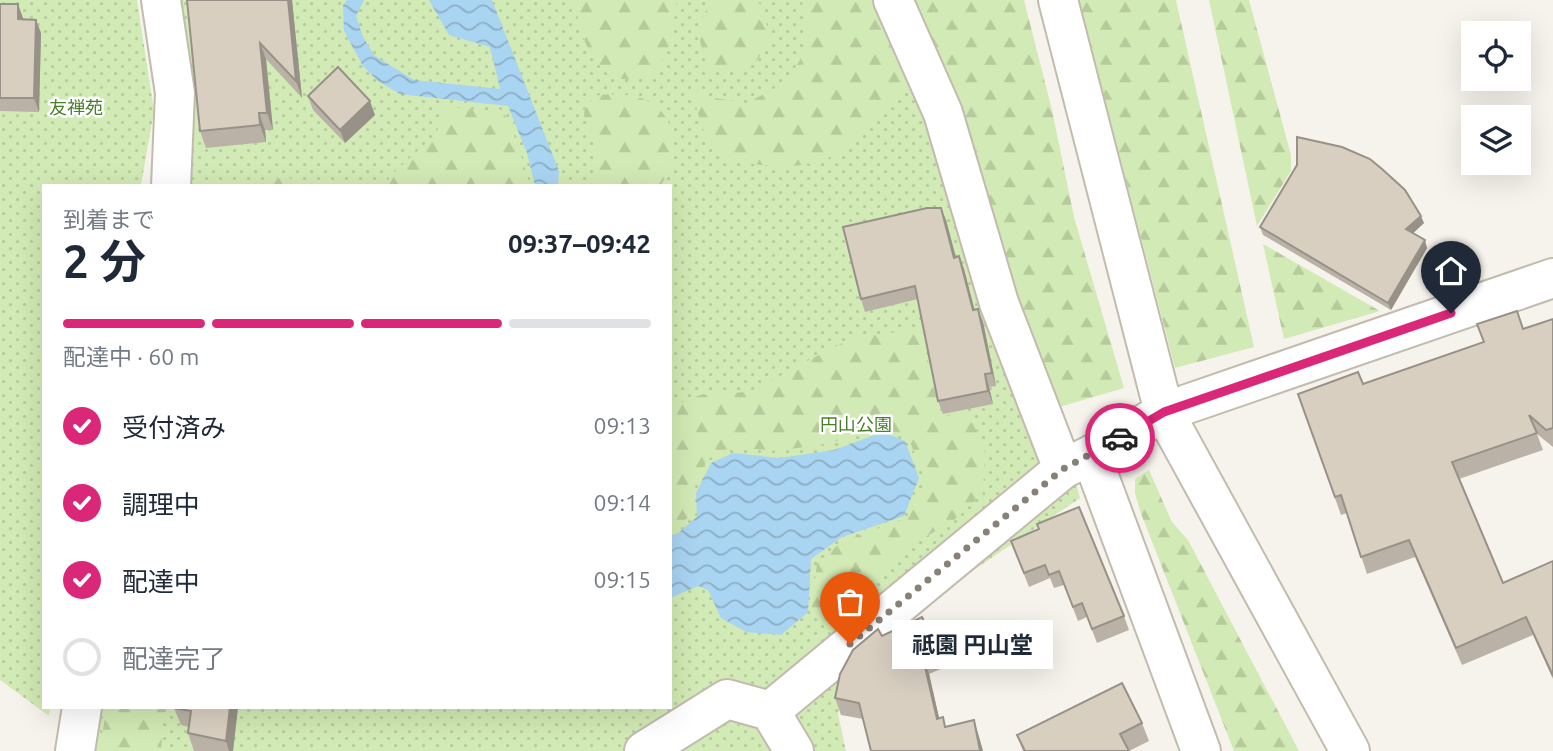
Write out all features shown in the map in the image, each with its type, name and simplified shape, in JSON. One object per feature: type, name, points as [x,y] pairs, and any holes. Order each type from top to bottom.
[{"type":"street","points":[[161,0],[176,93],[171,184]]},
{"type":"street","points":[[892,0],[943,113],[999,303],[1077,462],[1201,751]]},
{"type":"street","points":[[1058,0],[1164,412],[1350,751]]},
{"type":"street","points":[[770,711],[1077,462],[1164,412],[1553,278]]},
{"type":"street","points":[[658,746],[727,699],[770,711],[794,751]]},
{"type":"street","points":[[75,751],[82,709]]},
{"type":"green space","name":"友禅苑","points":[[0,0],[137,0],[154,111],[141,184],[42,184],[42,709],[50,709],[49,716],[0,680]]},
{"type":"green space","name":"円山公園","points":[[175,0],[908,0],[1061,428],[1080,498],[878,635],[845,689],[838,714],[846,751],[95,751],[102,709],[672,709],[672,184],[178,184]]},
{"type":"green space","points":[[575,0],[677,0],[673,29],[660,65],[647,76],[634,79],[620,79],[608,73],[599,65],[584,40]]},
{"type":"green space","points":[[719,0],[754,0],[763,6],[770,42],[758,59],[739,71],[710,71],[700,42],[704,14]]},
{"type":"green space","points":[[802,0],[878,0],[915,73],[857,136],[826,159],[802,165],[776,166],[724,159],[717,154],[707,138],[693,92],[747,103],[785,83],[808,48]]},
{"type":"green space","points":[[913,0],[1024,0],[1052,110],[1074,217],[1124,388],[1056,408],[1022,330],[976,153]]},
{"type":"green space","points":[[1079,0],[1176,0],[1254,347],[1175,368]]},
{"type":"green space","points":[[1209,0],[1249,0],[1291,155],[1291,171],[1257,226]]},
{"type":"green space","points":[[621,94],[642,98],[660,109],[671,129],[674,145],[673,161],[662,184],[599,184],[594,167],[595,141],[584,116],[585,105],[599,95]]},
{"type":"green space","points":[[441,106],[504,113],[518,145],[530,184],[388,184],[389,177],[437,133]]},
{"type":"green space","points":[[271,177],[299,179],[301,184],[249,184]]},
{"type":"green space","points":[[1263,244],[1380,311],[1284,339]]},
{"type":"green space","points":[[921,329],[941,417],[970,413],[985,453],[983,493],[952,522],[918,541],[827,619],[811,613],[817,563],[843,541],[907,518],[926,480],[910,442],[884,426],[831,443],[777,451],[733,447],[708,459],[691,488],[691,515],[674,529],[672,406],[700,395],[746,392],[763,387],[852,338]]},
{"type":"green space","points":[[1149,470],[1172,522],[1188,540],[1299,751],[1234,751],[1140,511],[1135,493],[1135,479]]},
{"type":"green space","points":[[107,709],[164,709],[161,751],[99,751]]},
{"type":"water","points":[[347,0],[364,0],[356,16],[363,37],[375,56],[414,80],[500,89],[490,47],[449,35],[429,0],[492,0],[559,171],[558,184],[535,184],[527,153],[508,106],[400,94],[378,81],[363,66],[344,31],[343,5]]},
{"type":"water","points":[[883,432],[905,441],[919,478],[904,516],[842,537],[811,559],[808,612],[781,635],[746,632],[721,618],[708,590],[698,586],[672,597],[672,535],[697,517],[696,493],[711,463],[733,453],[779,458],[834,450]]},
{"type":"building","points":[[187,0],[288,0],[296,81],[260,43],[267,113],[259,113],[260,125],[200,131]]},
{"type":"building","points":[[0,4],[18,4],[18,19],[36,20],[34,98],[0,98]]},
{"type":"building","points":[[338,67],[370,101],[340,130],[308,96]]},
{"type":"building","points":[[1297,137],[1342,147],[1370,159],[1405,190],[1421,216],[1406,229],[1425,240],[1388,303],[1260,227],[1297,165]]},
{"type":"building","points":[[927,208],[941,208],[954,258],[959,256],[973,310],[978,309],[992,373],[985,374],[988,391],[938,401],[915,286],[861,299],[843,227]]},
{"type":"building","points":[[1517,311],[1523,329],[1553,319],[1553,428],[1546,430],[1529,415],[1537,433],[1452,462],[1503,583],[1553,561],[1553,676],[1526,617],[1456,648],[1409,540],[1361,557],[1341,495],[1335,497],[1298,394],[1358,372],[1363,384],[1484,342],[1477,324]]},
{"type":"building","points":[[1079,507],[1124,616],[1092,629],[1082,603],[1073,607],[1059,571],[1049,575],[1045,565],[1024,573],[1011,541],[1039,529],[1037,524]]},
{"type":"building","points":[[922,617],[938,651],[923,658],[937,719],[943,717],[945,727],[974,720],[980,751],[871,751],[859,703],[835,698],[840,674],[853,650],[878,629],[882,636]]},
{"type":"building","points":[[1122,683],[1142,723],[1120,734],[1129,751],[1025,751],[1017,735]]},
{"type":"building","points":[[180,709],[230,709],[226,741],[188,733],[191,711]]},
{"type":"way so far","points":[[850,644],[1063,469],[1120,438]]},
{"type":"place","name":"祗園 円山堂","points":[[850,644]]},
{"type":"route","points":[[1120,438],[1164,412],[1451,313]]}]
